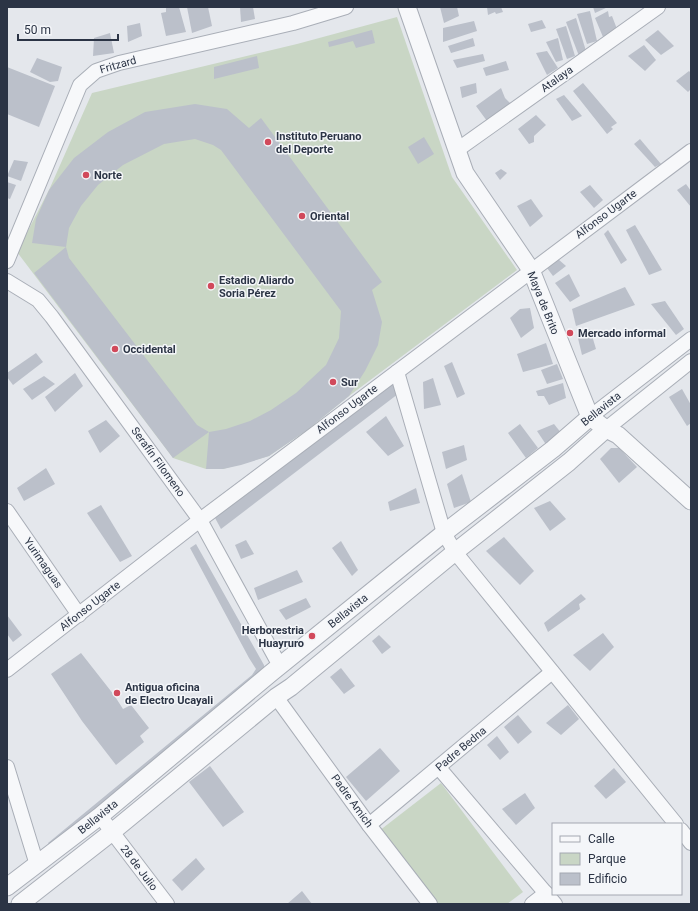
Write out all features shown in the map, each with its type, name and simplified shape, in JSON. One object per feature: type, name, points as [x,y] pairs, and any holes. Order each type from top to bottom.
[{"type":"street","name":"Fritzard","points":[[7,261],[80,84],[96,71],[119,63],[286,25],[309,12],[346,7]]},
{"type":"street","name":"Maya de Brito","points":[[407,7],[465,173],[531,270],[590,417]]},
{"type":"street","name":"Atalaya","points":[[457,150],[658,7]]},
{"type":"street","name":"Alfonso Ugarte","points":[[7,670],[200,520],[691,151]]},
{"type":"street","name":"Serafín Filomeno","points":[[7,281],[38,300],[47,311],[200,520],[280,666]]},
{"type":"street","name":"Bellavista","points":[[7,887],[100,816],[280,666],[444,533],[553,449],[590,417],[691,338]]},
{"type":"street","name":"Bellavista","points":[[20,904],[112,832],[455,552],[569,462],[606,429],[691,361]]},
{"type":"street","points":[[397,372],[444,533],[455,552],[675,823]]},
{"type":"street","points":[[590,417],[606,429],[618,435],[691,502]]},
{"type":"street","name":"Yurimaguas","points":[[7,511],[79,615]]},
{"type":"street","name":"Padre Bedna","points":[[369,825],[552,672]]},
{"type":"street","name":"Padre Amich","points":[[276,697],[369,825],[430,904]]},
{"type":"street","points":[[7,767],[37,865]]},
{"type":"street","points":[[439,768],[555,904]]},
{"type":"street","name":"28 de Julio","points":[[100,816],[167,904]]},
{"type":"street","points":[[682,831],[691,843]]},
{"type":"street","points":[[532,904],[546,893]]},
{"type":"green space","name":"Estadio Aliardo Soria Pérez","points":[[397,17],[452,177],[517,270],[349,396],[307,430],[269,456],[223,469],[206,469],[173,458],[17,252],[49,190],[92,93],[297,44]]},
{"type":"green space","points":[[441,783],[523,892],[507,904],[434,904],[379,831]]},
{"type":"building","points":[[166,7],[179,7],[186,32],[166,36],[161,13],[166,12]]},
{"type":"building","points":[[187,7],[208,7],[212,26],[192,33]]},
{"type":"building","points":[[240,7],[253,7],[255,19],[241,22]]},
{"type":"building","points":[[440,7],[457,7],[459,16],[444,23]]},
{"type":"building","points":[[487,7],[501,7],[503,12],[496,14],[495,12],[488,15]]},
{"type":"building","points":[[593,7],[608,7],[595,13]]},
{"type":"building","points":[[590,11],[597,41],[587,44],[577,14]]},
{"type":"building","points":[[608,11],[609,17],[612,16],[617,29],[603,37],[595,18]]},
{"type":"building","points":[[576,18],[586,51],[579,56],[566,22]]},
{"type":"building","points":[[542,20],[546,28],[531,32],[528,24]]},
{"type":"building","points":[[474,21],[477,31],[443,42],[443,28]]},
{"type":"building","points":[[140,23],[142,36],[128,42],[127,26]]},
{"type":"building","points":[[566,26],[575,56],[567,59],[556,29]]},
{"type":"building","points":[[372,30],[375,43],[356,48],[353,41],[329,47],[328,42]]},
{"type":"building","points":[[658,30],[674,46],[661,55],[645,40]]},
{"type":"building","points":[[110,33],[114,53],[93,56],[94,38]]},
{"type":"building","points":[[473,38],[475,46],[451,53],[448,46]]},
{"type":"building","points":[[558,38],[563,60],[556,62],[546,42]]},
{"type":"building","points":[[644,45],[656,60],[645,71],[628,56]]},
{"type":"building","points":[[547,51],[558,68],[547,75],[536,53]]},
{"type":"building","points":[[483,54],[485,61],[457,68],[453,60]]},
{"type":"building","points":[[257,56],[259,68],[214,79],[214,67]]},
{"type":"building","points":[[37,58],[62,67],[58,81],[50,82],[30,72]]},
{"type":"building","points":[[506,61],[509,70],[486,76],[483,68]]},
{"type":"building","points":[[7,67],[55,86],[39,127],[7,114]]},
{"type":"building","points":[[689,71],[691,73],[691,89],[688,92],[676,81]]},
{"type":"building","points":[[476,83],[477,93],[462,98],[460,87]]},
{"type":"building","points":[[583,83],[617,123],[611,127],[613,129],[607,134],[573,91]]},
{"type":"building","points":[[501,88],[505,98],[510,103],[487,121],[476,106]]},
{"type":"building","points":[[564,95],[582,116],[572,121],[556,99]]},
{"type":"building","points":[[195,104],[227,109],[249,128],[261,118],[382,282],[372,290],[382,322],[378,345],[365,371],[349,396],[307,430],[269,456],[223,469],[206,469],[209,432],[226,429],[250,421],[271,410],[296,393],[326,365],[339,338],[341,311],[221,150],[213,145],[195,139],[164,144],[123,165],[98,185],[81,206],[69,228],[66,247],[32,243],[36,219],[49,190],[74,158],[108,132],[145,112]]},
{"type":"building","points":[[536,115],[546,125],[534,136],[534,142],[529,144],[518,129]]},
{"type":"building","points":[[424,137],[434,154],[418,164],[408,147]]},
{"type":"building","points":[[640,139],[661,164],[655,167],[634,144]]},
{"type":"building","points":[[14,160],[28,162],[21,181],[7,176]]},
{"type":"building","points":[[501,169],[507,173],[500,180],[495,173]]},
{"type":"building","points":[[7,182],[16,185],[10,199],[7,198]]},
{"type":"building","points":[[686,184],[691,191],[691,207],[677,190]]},
{"type":"building","points":[[590,185],[603,200],[594,208],[580,192]]},
{"type":"building","points":[[531,199],[543,216],[530,227],[517,206]]},
{"type":"building","points":[[635,225],[662,270],[649,275],[626,230]]},
{"type":"building","points":[[608,230],[627,260],[621,264],[604,234]]},
{"type":"building","name":"Occidental","points":[[66,247],[69,258],[197,425],[209,432],[173,458],[34,273]]},
{"type":"building","points":[[558,259],[566,266],[553,276],[547,268]]},
{"type":"building","points":[[569,274],[580,296],[570,302],[555,283]]},
{"type":"building","points":[[625,287],[635,305],[576,326],[572,309]]},
{"type":"building","points":[[665,301],[684,329],[676,335],[651,304]]},
{"type":"building","points":[[530,308],[534,328],[521,338],[510,318],[520,309]]},
{"type":"building","points":[[590,329],[596,349],[582,355],[577,334]]},
{"type":"building","points":[[546,343],[553,364],[523,372],[517,354]]},
{"type":"building","points":[[36,353],[43,362],[13,385],[7,377],[7,373]]},
{"type":"building","points":[[452,362],[465,394],[457,398],[444,366]]},
{"type":"building","points":[[557,364],[563,379],[547,384],[541,370]]},
{"type":"building","points":[[75,373],[83,386],[55,412],[45,397]]},
{"type":"building","points":[[44,376],[55,384],[32,400],[23,389]]},
{"type":"building","points":[[433,378],[441,405],[424,409],[423,382]]},
{"type":"building","points":[[393,381],[398,394],[221,529],[214,516]]},
{"type":"building","points":[[563,383],[566,398],[549,405],[544,396],[538,396],[536,391]]},
{"type":"building","points":[[682,389],[691,405],[691,423],[687,426],[669,397]]},
{"type":"building","points":[[386,416],[404,446],[388,456],[366,432]]},
{"type":"building","points":[[106,420],[120,436],[100,453],[88,431]]},
{"type":"building","points":[[520,424],[538,448],[526,458],[508,433]]},
{"type":"building","points":[[554,424],[562,434],[547,446],[537,431]]},
{"type":"building","points":[[464,445],[467,460],[446,469],[442,452]]},
{"type":"building","points":[[611,448],[619,448],[637,467],[619,483],[600,459]]},
{"type":"building","points":[[46,468],[55,484],[24,501],[17,488]]},
{"type":"building","points":[[462,474],[471,502],[454,508],[447,484]]},
{"type":"building","points":[[416,488],[420,503],[390,511],[388,502]]},
{"type":"building","points":[[550,501],[566,519],[550,531],[534,508]]},
{"type":"building","points":[[101,505],[132,556],[120,562],[87,513]]},
{"type":"building","points":[[504,537],[534,571],[520,585],[486,551]]},
{"type":"building","points":[[246,540],[254,554],[241,559],[235,545]]},
{"type":"building","points":[[341,541],[358,570],[352,576],[332,548]]},
{"type":"building","points":[[196,544],[264,665],[265,673],[53,850],[48,843],[252,675],[256,669],[190,548]]},
{"type":"building","points":[[297,570],[303,582],[258,600],[254,588]]},
{"type":"building","points":[[581,594],[586,599],[579,604],[580,609],[548,632],[544,623]]},
{"type":"building","points":[[306,598],[311,607],[286,620],[279,610]]},
{"type":"building","points":[[7,615],[22,635],[13,642],[7,634]]},
{"type":"building","points":[[603,633],[614,647],[590,671],[573,655]]},
{"type":"building","points":[[379,635],[391,647],[382,654],[372,641]]},
{"type":"building","points":[[81,653],[123,709],[131,705],[149,728],[140,736],[144,742],[116,765],[82,721],[51,674]]},
{"type":"building","points":[[341,668],[355,686],[344,694],[330,677]]},
{"type":"building","points":[[568,705],[579,719],[561,735],[546,723]]},
{"type":"building","points":[[518,715],[532,732],[518,744],[504,727]]},
{"type":"building","points":[[497,736],[509,752],[500,760],[487,745]]},
{"type":"building","points":[[380,748],[400,771],[366,801],[346,777]]},
{"type":"building","points":[[210,766],[244,812],[223,827],[189,782]]},
{"type":"building","points":[[614,768],[626,782],[606,799],[594,786]]},
{"type":"building","points":[[525,793],[535,808],[516,825],[502,809]]},
{"type":"building","points":[[196,858],[205,869],[182,891],[172,880]]},
{"type":"building","points":[[302,891],[312,904],[287,904]]},
{"type":"place","name":"Instituto Peruano del Deporte","points":[[268,142]]},
{"type":"place","name":"Norte","points":[[86,175]]},
{"type":"place","name":"Oriental","points":[[302,216]]},
{"type":"place","name":"Estadio Aliardo Soria Pérez","points":[[211,286]]},
{"type":"place","name":"Mercado informal","points":[[570,333]]},
{"type":"place","name":"Occidental","points":[[115,349]]},
{"type":"place","name":"Sur","points":[[333,382]]},
{"type":"place","name":"Herborestria Huayruro","points":[[312,636]]},
{"type":"place","name":"Antigua oficina de Electro Ucayali","points":[[117,693]]}]
